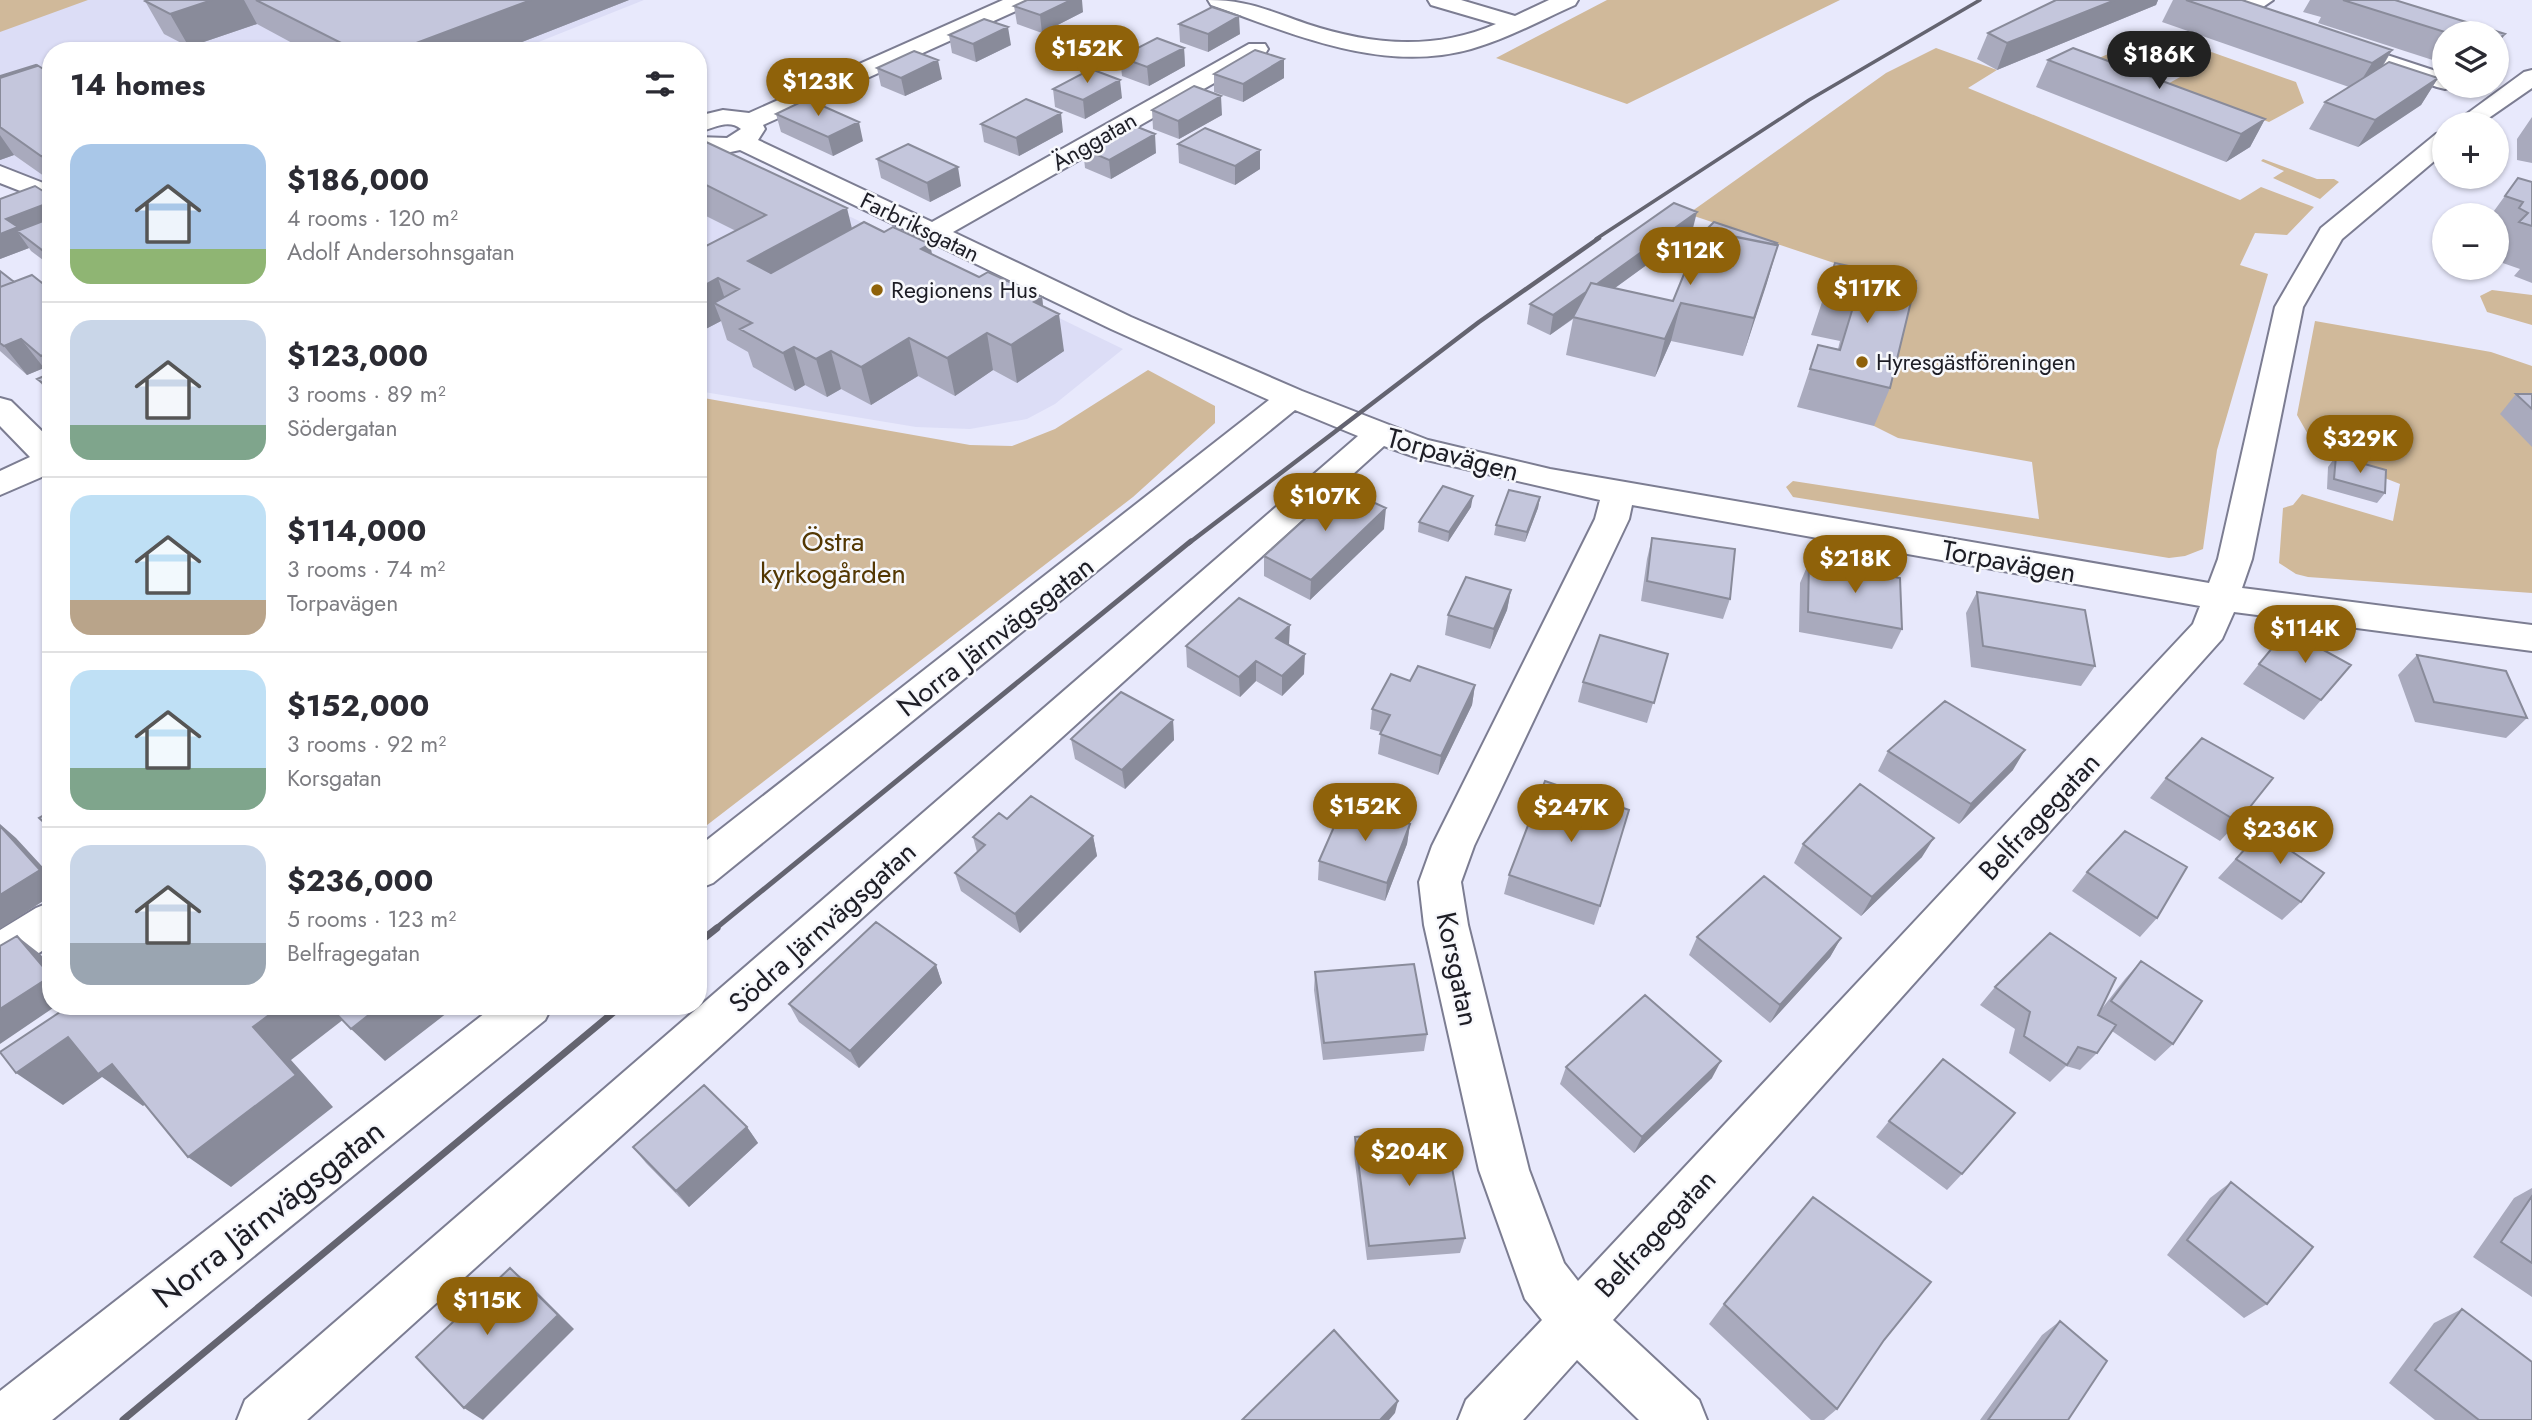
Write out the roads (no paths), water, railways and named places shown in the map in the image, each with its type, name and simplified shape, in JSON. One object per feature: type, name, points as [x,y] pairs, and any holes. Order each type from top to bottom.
[{"type":"street","points":[[707,142],[721,146],[746,131],[1021,0]]},
{"type":"street","points":[[1219,0],[1340,40],[1389,49],[1462,44],[1567,0]]},
{"type":"street","points":[[1439,0],[1514,23]]},
{"type":"street","points":[[2219,4],[2242,11],[2265,10]]},
{"type":"street","name":"Änggatan","points":[[932,233],[1257,48]]},
{"type":"street","points":[[2369,55],[2432,77]]},
{"type":"street","points":[[2509,84],[2532,77]]},
{"type":"street","name":"Farbriksgatan","points":[[746,131],[932,233],[1291,398]]},
{"type":"street","name":"Belfragegatan","points":[[1486,1420],[1575,1320],[2186,658],[2208,630],[2223,598],[2235,559],[2289,307],[2295,292],[2331,234],[2432,150]]},
{"type":"street","points":[[0,174],[42,192]]},
{"type":"street","points":[[12,207],[42,197]]},
{"type":"street","name":"Torpavägen","points":[[1291,398],[1418,448],[1619,492],[2223,598],[2532,638]]},
{"type":"street","name":"Norra Järnvägsgatan","points":[[707,865],[1291,398]]},
{"type":"street","points":[[0,408],[42,451]]},
{"type":"street","name":"Södra Järnvägsgatan","points":[[265,1420],[1379,434]]},
{"type":"street","points":[[0,484],[42,464]]},
{"type":"street","name":"Korsgatan","points":[[1619,492],[1612,519],[1453,846],[1440,882],[1446,925],[1504,1170],[1544,1280],[1575,1320],[1679,1420]]},
{"type":"street","points":[[0,954],[42,927]]},
{"type":"street","name":"Norra Järnvägsgatan","points":[[8,1420],[517,1015]]},
{"type":"railway","points":[[1596,239],[1809,100],[1980,0]]},
{"type":"railway","points":[[1189,543],[1479,322],[1599,238]]},
{"type":"railway","points":[[715,929],[1191,541]]},
{"type":"railway","points":[[707,936],[717,928]]},
{"type":"railway","points":[[123,1420],[610,1015]]},
{"type":"place","name":"Regionens Hus","points":[[877,290]]},
{"type":"place","name":"Hyresgästföreningen","points":[[1862,362]]},
{"type":"park label","name":"Östra kyrkogården","points":[[833,557]]}]
